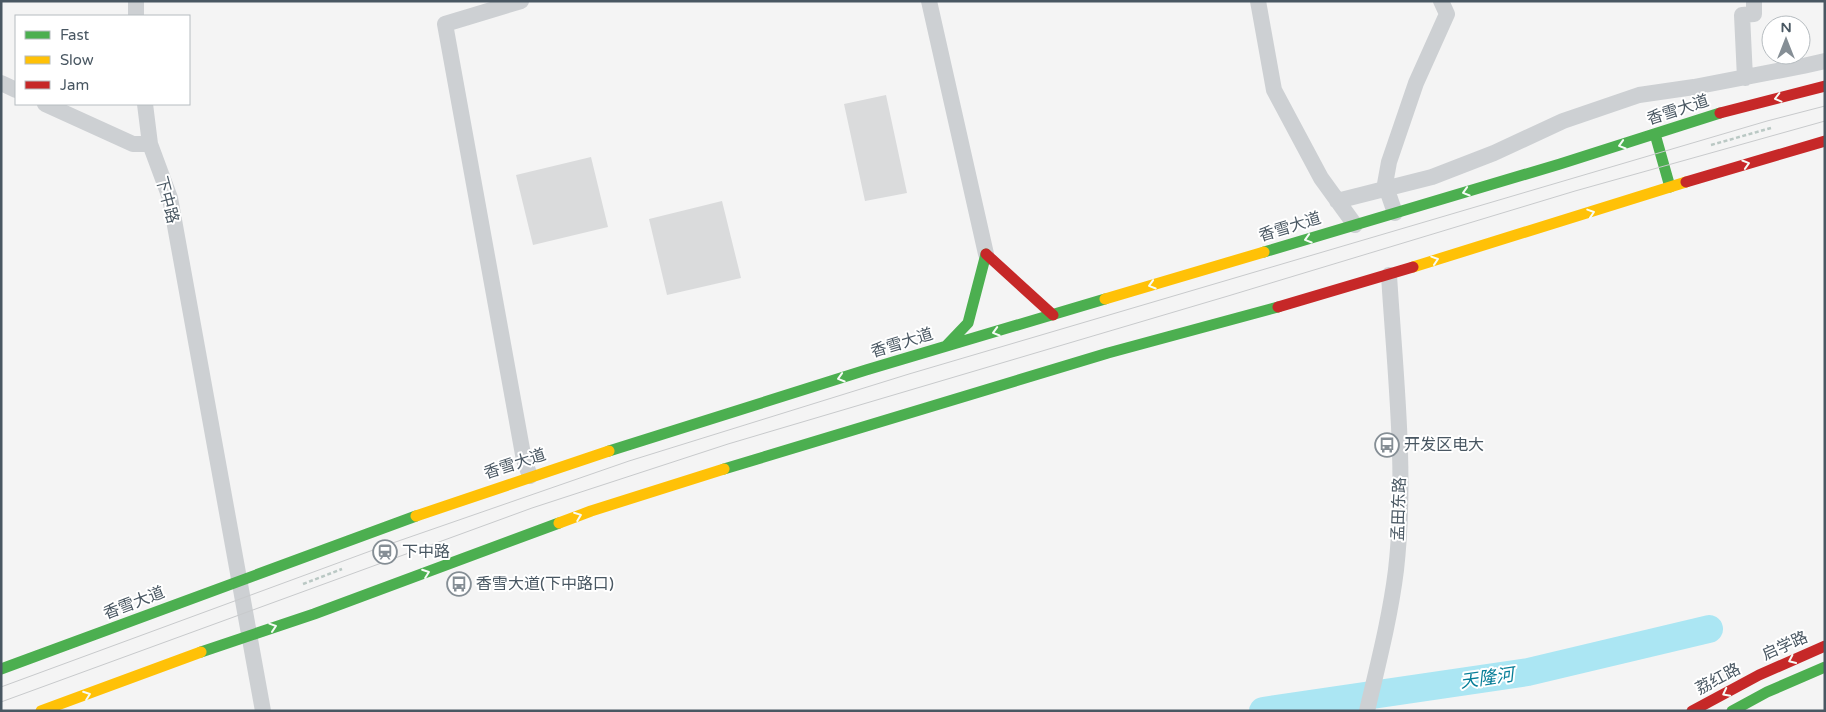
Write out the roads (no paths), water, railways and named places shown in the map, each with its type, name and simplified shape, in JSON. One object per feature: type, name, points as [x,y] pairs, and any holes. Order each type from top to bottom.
[{"type":"main road","name":"香雪大道","points":[[1,669],[239,580],[530,476],[946,346],[1395,213],[1736,108],[1825,86]]},
{"type":"main road","points":[[1655,134],[1670,187]]},
{"type":"main road","points":[[41,711],[249,635],[332,608],[591,511],[777,452],[1108,353],[1255,314],[1825,141]]},
{"type":"main road","points":[[946,346],[968,323],[986,254],[1053,315]]},
{"type":"main road","name":"启学路","points":[[1759,675],[1825,646]]},
{"type":"main road","points":[[1732,711],[1767,697],[1825,667]]},
{"type":"main road","name":"荔红路","points":[[1692,711],[1759,675]]},
{"type":"street","points":[[136,1],[136,15]]},
{"type":"street","points":[[521,1],[445,24],[524,460],[530,476]]},
{"type":"street","points":[[929,1],[986,254]]},
{"type":"street","points":[[1258,1],[1274,90],[1321,178],[1354,225]]},
{"type":"street","points":[[1395,213],[1385,184],[1389,162],[1416,83],[1447,14],[1441,1]]},
{"type":"street","points":[[1745,78],[1742,15],[1754,14],[1754,1]]},
{"type":"street","points":[[1338,201],[1432,177],[1494,153],[1563,121],[1639,95],[1745,78],[1825,61]]},
{"type":"street","points":[[1,83],[15,90]]},
{"type":"street","points":[[47,105],[133,144],[150,144]]},
{"type":"street","name":"下中路","points":[[145,105],[150,144],[170,198],[263,711]]},
{"type":"street","name":"孟田东路","points":[[1367,711],[1386,632],[1393,586],[1400,505],[1400,461],[1388,274]]},
{"type":"waterway","name":"天隆河","points":[[1263,711],[1528,672],[1709,629]]},
{"type":"tram line","points":[[1,687],[384,546],[629,461],[909,374],[1767,121],[1825,106]]},
{"type":"tram line","points":[[1,702],[532,508],[728,444],[1575,191],[1825,121]]},
{"type":"place","name":"开发区电大","points":[[1387,445]]},
{"type":"place","name":"下中路","points":[[385,552]]},
{"type":"place","name":"香雪大道(下中路口)","points":[[459,584]]}]
